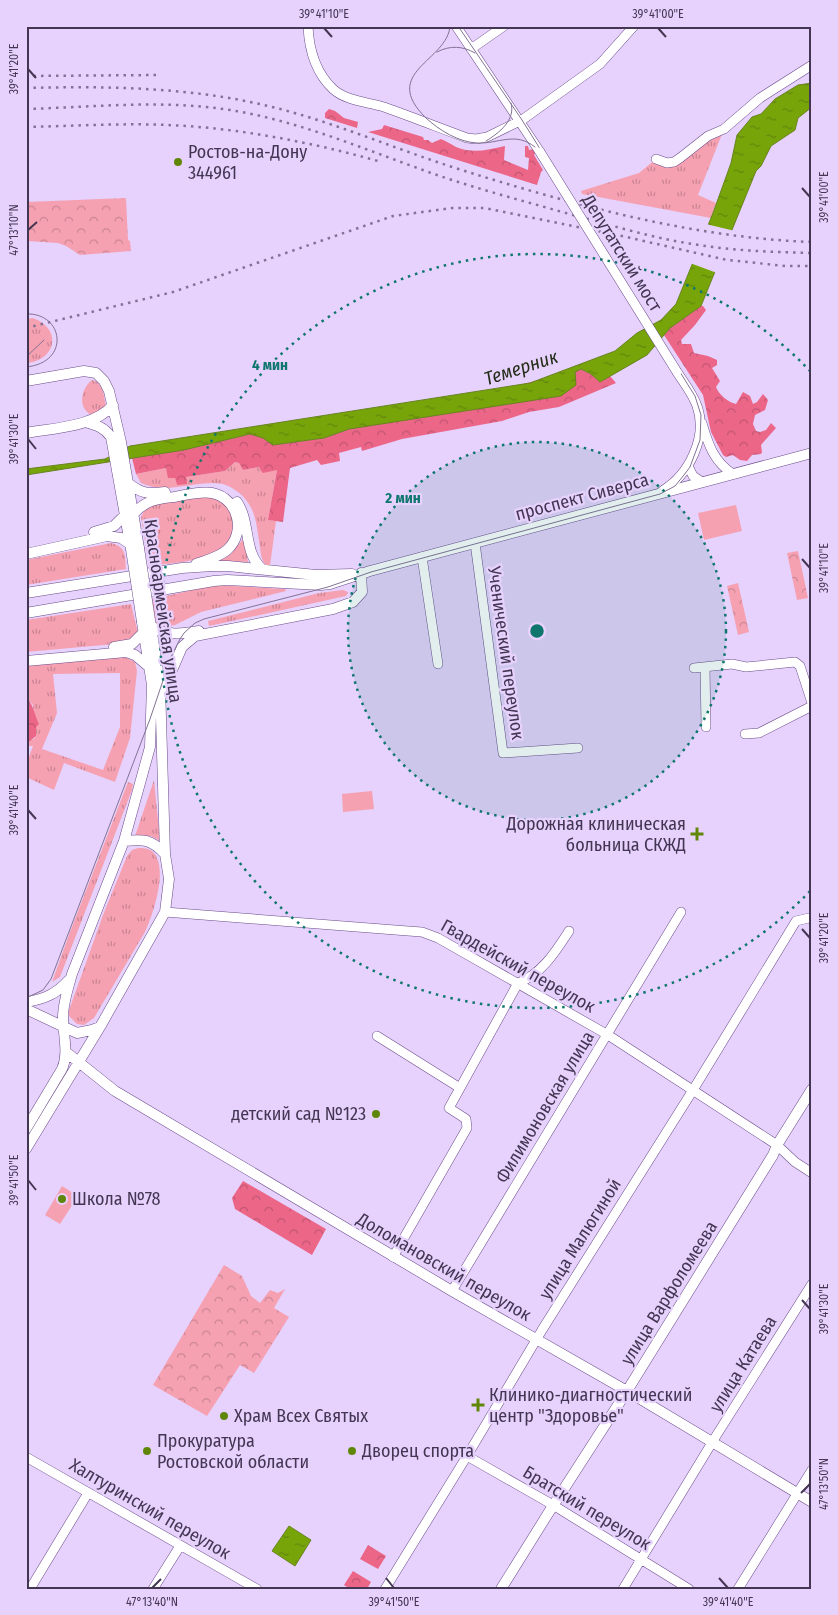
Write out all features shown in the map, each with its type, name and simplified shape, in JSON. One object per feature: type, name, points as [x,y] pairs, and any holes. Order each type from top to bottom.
[{"type":"main road","name":"Красноармейская улица","points":[[26,381],[84,371],[96,374],[104,381],[113,405],[117,443],[125,479],[133,547],[160,698],[165,854],[169,879],[165,912]]},
{"type":"main road","points":[[26,433],[85,422],[107,413],[113,405]]},
{"type":"main road","points":[[85,422],[104,429],[117,443]]},
{"type":"main road","name":"проспект Сиверса","points":[[26,613],[214,581],[330,584],[660,492],[812,453]]},
{"type":"main road","points":[[125,479],[138,491],[145,493],[202,486],[227,492],[242,508],[252,558],[262,569]]},
{"type":"main road","points":[[26,547],[105,530],[114,526],[144,504],[158,499],[205,492],[223,497],[232,505],[238,524],[238,532],[228,549],[216,557],[182,568]]},
{"type":"main road","points":[[26,554],[107,536],[121,538],[133,547]]},
{"type":"main road","name":"проспект Сиверса","points":[[26,594],[182,568],[228,566],[316,575],[361,574]]},
{"type":"main road","points":[[160,698],[182,647],[195,636],[288,618],[353,602],[360,596],[362,587],[361,574]]},
{"type":"main road","points":[[26,656],[132,644],[147,625],[166,633],[184,633],[332,605],[343,605]]},
{"type":"main road","name":"Красноармейская улица","points":[[66,1052],[63,1014],[71,978],[124,841],[150,747],[152,685],[148,666],[147,625]]},
{"type":"main road","points":[[26,661],[126,652],[135,655],[148,666]]},
{"type":"main road","points":[[124,841],[142,839],[155,843],[165,854]]},
{"type":"main road","points":[[26,1149],[100,1027],[165,912]]},
{"type":"main road","points":[[26,1002],[43,999],[62,988],[71,978]]},
{"type":"main road","points":[[26,1010],[63,1028],[80,1033],[100,1027]]},
{"type":"main road","points":[[26,1130],[62,1069],[66,1059],[66,1052]]},
{"type":"main road","name":"Доломановский переулок","points":[[66,1052],[78,1064],[115,1092],[452,1291],[627,1391],[812,1502]]},
{"type":"main road","name":"улица Варфоломеева","points":[[502,1589],[773,1156],[777,1145],[812,1089]]},
{"type":"street","points":[[308,26],[309,45],[316,68],[332,88],[341,95],[382,107],[468,138],[476,139],[487,137],[520,121],[600,64],[634,26]]},
{"type":"street","name":"Депутатский мост","points":[[456,26],[540,152],[693,397],[712,451],[723,468],[734,474]]},
{"type":"street","points":[[471,49],[504,26]]},
{"type":"street","points":[[656,159],[674,162],[708,136],[724,129],[760,98],[812,65]]},
{"type":"street","points":[[660,492],[674,484],[688,466],[698,440],[700,415]]},
{"type":"street","points":[[688,466],[693,476],[702,482]]},
{"type":"street","name":"Ученический переулок","points":[[475,543],[503,753],[578,748]]},
{"type":"street","points":[[422,557],[438,664]]},
{"type":"street","points":[[694,668],[732,664],[746,667],[795,662],[808,676],[812,704],[759,733],[745,734]]},
{"type":"street","points":[[705,667],[706,727]]},
{"type":"street","name":"Гвардейский переулок","points":[[165,912],[422,932],[438,938],[608,1035],[777,1145],[795,1162],[812,1173]]},
{"type":"street","name":"Филимоновская улица","points":[[452,1291],[681,912]]},
{"type":"street","name":"улица Малюгиной","points":[[385,1589],[467,1456],[536,1338],[693,1090],[796,921],[812,919]]},
{"type":"street","points":[[393,1256],[467,1128],[466,1119],[449,1108],[518,983],[532,977],[553,956],[569,931]]},
{"type":"street","points":[[377,1036],[460,1088]]},
{"type":"street","name":"улица Катаева","points":[[623,1589],[712,1442],[812,1284]]},
{"type":"street","name":"Братский переулок","points":[[467,1456],[553,1505],[689,1589]]},
{"type":"street","name":"Халтуринский переулок","points":[[26,1457],[257,1589]]},
{"type":"street","points":[[738,1589],[812,1470]]},
{"type":"street","points":[[30,1589],[88,1493]]},
{"type":"street","points":[[153,1589],[180,1546]]},
{"type":"green space","points":[[329,109],[344,118],[358,122],[357,128],[325,118],[325,113]]},
{"type":"green space","points":[[384,125],[423,137],[424,140],[432,143],[441,139],[462,149],[474,151],[505,146],[504,160],[528,170],[529,158],[525,157],[525,146],[528,146],[529,150],[534,149],[536,152],[534,155],[543,170],[537,185],[368,132],[382,129]]},
{"type":"green space","points":[[724,129],[698,195],[716,203],[711,218],[582,194],[581,191],[639,173],[656,159],[667,163]]},
{"type":"green space","points":[[126,198],[128,240],[130,241],[131,251],[80,255],[58,243],[27,241],[26,202]]},
{"type":"green space","points":[[701,306],[706,310],[681,340],[682,344],[691,344],[694,353],[717,360],[717,365],[712,368],[720,381],[716,387],[719,393],[727,400],[736,404],[743,392],[750,396],[753,404],[763,394],[768,400],[765,410],[755,415],[753,424],[756,431],[760,432],[766,430],[771,423],[776,428],[761,445],[761,454],[752,455],[747,461],[740,460],[733,455],[726,457],[723,455],[711,432],[703,395],[664,335],[670,328]]},
{"type":"green space","points":[[33,318],[43,323],[49,329],[52,344],[44,357],[26,363],[26,319]]},
{"type":"green space","points":[[581,369],[591,374],[600,382],[610,376],[616,383],[559,407],[529,412],[502,421],[402,439],[362,451],[361,447],[339,453],[340,461],[321,465],[317,460],[290,468],[283,522],[268,520],[277,470],[263,473],[259,467],[243,470],[239,463],[235,462],[225,471],[186,477],[187,484],[177,485],[175,478],[168,478],[166,468],[136,474],[132,458],[184,450],[250,434],[263,438],[273,445],[324,438],[349,429]]},
{"type":"green space","points":[[92,380],[101,387],[106,407],[94,416],[85,410],[82,400],[85,389]]},
{"type":"green space","points":[[235,462],[239,463],[243,470],[259,467],[277,470],[268,520],[276,521],[270,566],[266,565],[262,559],[255,517],[252,510],[244,498],[235,490],[223,484],[213,483],[159,488],[141,483],[136,474],[166,468],[175,478],[177,485],[185,477],[225,471]]},
{"type":"green space","points":[[205,496],[222,502],[228,507],[234,517],[234,529],[224,546],[205,557],[194,560],[149,566],[141,517],[144,511],[153,504]]},
{"type":"green space","points":[[736,505],[742,531],[704,540],[698,513]]},
{"type":"green space","points":[[243,539],[248,562],[221,561],[231,554]]},
{"type":"green space","points":[[111,543],[123,550],[126,569],[26,585],[26,560]]},
{"type":"green space","points":[[798,551],[808,598],[797,600],[787,553]]},
{"type":"green space","points":[[738,583],[749,632],[738,635],[727,586]]},
{"type":"green space","points":[[216,585],[285,589],[286,591],[201,612],[175,625],[163,627],[156,624],[152,599]]},
{"type":"green space","points":[[343,590],[348,592],[346,596],[209,626],[208,621],[319,593]]},
{"type":"green space","points":[[131,604],[138,633],[126,643],[26,652],[26,620]]},
{"type":"green space","points":[[125,657],[135,662],[137,671],[130,738],[115,782],[64,763],[54,790],[26,777],[26,765],[33,746],[26,746],[26,741],[34,739],[36,736],[33,705],[26,697],[26,665]],"holes":[[[120,673],[120,727],[103,770],[42,749],[57,713],[53,674]]]},
{"type":"green space","points":[[26,697],[32,706],[39,724],[36,727],[36,736],[30,741],[26,741]]},
{"type":"green space","points":[[154,780],[160,841],[151,836],[135,836]]},
{"type":"green space","points":[[128,782],[133,784],[132,790],[60,977],[52,982],[70,932]]},
{"type":"green space","points":[[372,791],[374,809],[343,812],[342,794]]},
{"type":"green space","points":[[138,848],[148,849],[158,859],[160,880],[152,915],[145,932],[94,1018],[84,1025],[77,1024],[69,1016],[69,1010],[103,915],[127,856],[132,850]]},
{"type":"green space","points":[[243,1181],[326,1229],[312,1255],[235,1209],[232,1198]]},
{"type":"green space","points":[[62,1186],[78,1196],[60,1224],[45,1215]]},
{"type":"green space","points":[[224,1265],[242,1276],[251,1296],[260,1303],[270,1290],[278,1293],[285,1289],[274,1308],[289,1317],[254,1373],[240,1365],[207,1416],[153,1385]]},
{"type":"green space","points":[[368,1545],[386,1556],[378,1569],[360,1559]]},
{"type":"green space","points":[[353,1571],[371,1582],[367,1589],[350,1589],[344,1585]]},
{"type":"water","name":"Темерник","points":[[812,83],[812,107],[798,118],[795,130],[771,146],[761,166],[756,171],[701,306],[670,328],[647,355],[600,382],[591,374],[581,369],[575,372],[576,385],[561,396],[349,429],[324,438],[273,445],[263,438],[250,434],[184,450],[26,475],[26,469],[105,459],[130,446],[530,383],[615,351],[637,333],[661,320],[676,304],[713,213],[731,163],[737,135],[752,117],[761,114],[775,99],[798,85]]},
{"type":"water","points":[[289,1526],[311,1540],[295,1566],[272,1551]]},
{"type":"pier","points":[[706,224],[735,231],[717,273],[690,263]]},
{"type":"tram line","points":[[450,26],[446,38],[439,49],[412,78],[410,89],[413,102],[426,118],[449,135],[477,143],[514,139],[528,142],[535,147]]},
{"type":"tram line","points":[[26,998],[43,990],[51,979],[150,719],[171,657],[184,633],[195,623],[204,619],[328,587],[371,572],[660,494],[675,486],[690,467],[700,440],[701,415],[695,396],[522,120],[458,26]]},
{"type":"tram line","points":[[437,52],[456,47],[475,53]]},
{"type":"tram line","points":[[486,141],[501,130],[509,120],[512,109],[511,103]]},
{"type":"tram line","points":[[26,314],[39,316],[48,321],[55,329],[57,338],[56,348],[50,357],[40,363],[26,367]]},
{"type":"tram line","points":[[26,357],[44,340]]},
{"type":"railway","points":[[26,76],[161,75]]},
{"type":"railway","points":[[26,88],[146,89],[205,94],[235,99],[315,119],[442,164],[595,208],[681,227],[725,234],[812,242]]},
{"type":"railway","points":[[26,109],[184,105],[236,111],[313,130],[470,186],[651,236],[727,249],[812,253]]},
{"type":"railway","points":[[26,127],[133,124],[221,129],[274,137],[378,161]]},
{"type":"railway","points":[[26,328],[173,292],[393,216],[452,208],[485,208],[727,260],[786,266],[812,266]]},
{"type":"place","name":"Ростов-на-Дону 344961","points":[[178,162]]},
{"type":"place","name":"Дорожная клиническая больница СКЖД","points":[[697,834]]},
{"type":"place","name":"детский сад №123","points":[[376,1114]]},
{"type":"place","name":"Школа №78","points":[[62,1199]]},
{"type":"place","name":"Клинико-диагностический центр \"Здоровье\"","points":[[478,1405]]},
{"type":"place","name":"Храм Всех Святых","points":[[224,1416]]},
{"type":"place","name":"Прокуратура Ростовской области","points":[[147,1451]]},
{"type":"place","name":"Дворец спорта","points":[[352,1451]]}]
